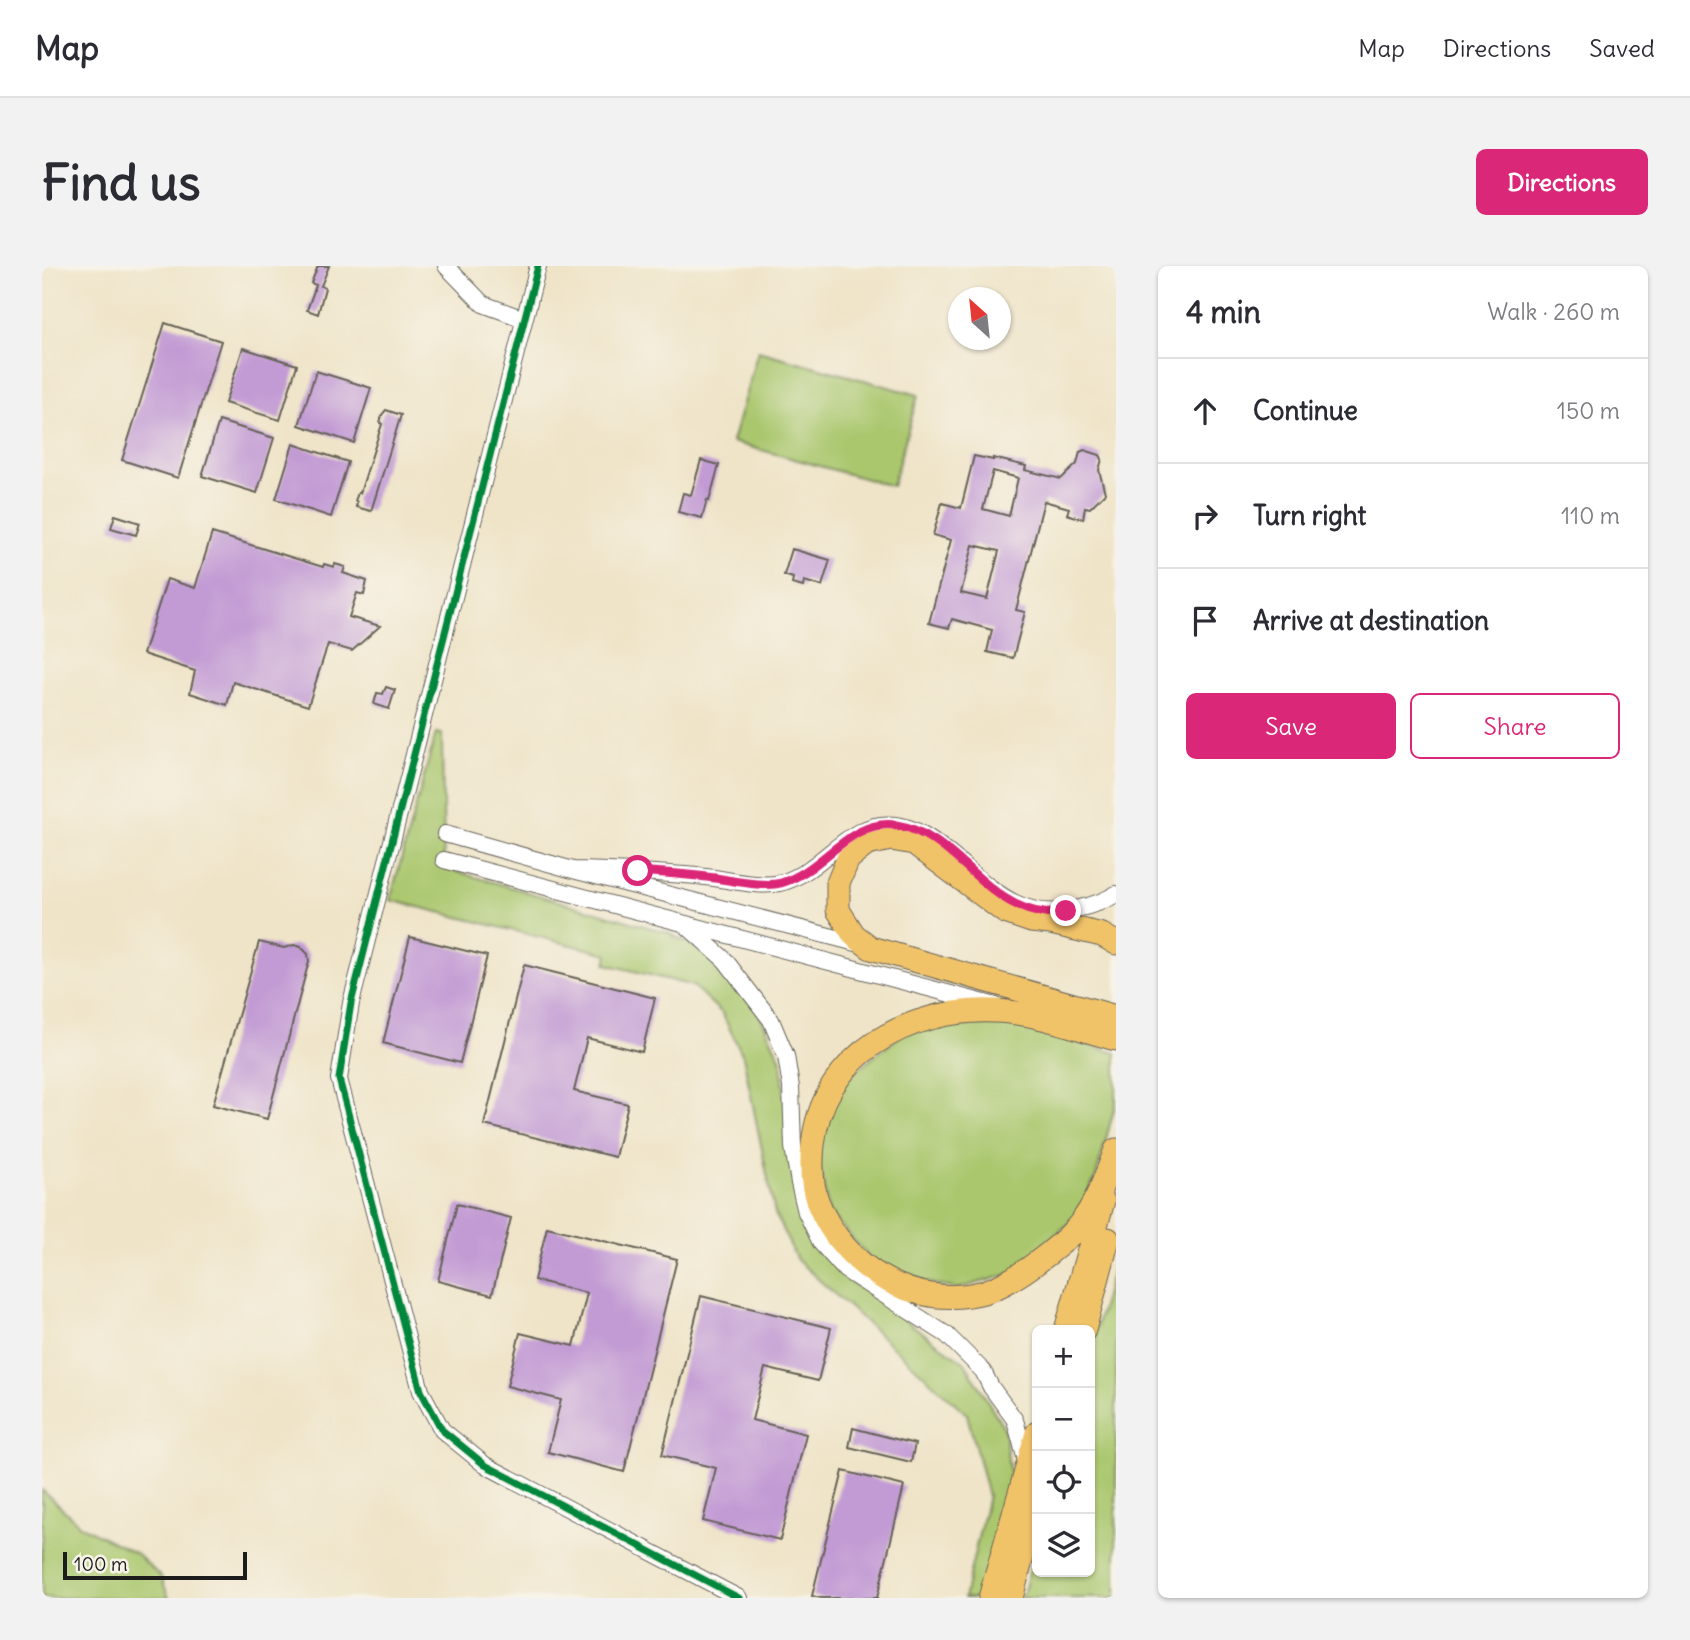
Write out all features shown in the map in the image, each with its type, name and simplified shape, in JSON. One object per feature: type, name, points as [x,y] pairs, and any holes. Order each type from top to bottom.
[{"type":"highway","points":[[1109,1026],[867,945],[854,935],[838,910],[838,883],[848,859],[867,844],[891,839],[914,843],[1005,912],[1031,921],[1102,935],[1116,943]]},
{"type":"highway","points":[[1109,1026],[990,1010],[917,1022],[876,1041],[856,1056],[839,1075],[818,1115],[811,1161],[817,1200],[844,1248],[877,1277],[906,1290],[958,1296],[985,1292],[1010,1280],[1064,1242],[1084,1219],[1094,1202],[1116,1150]]},
{"type":"highway","points":[[1067,1325],[1116,1150]]},
{"type":"highway","points":[[1085,1325],[1116,1211]]},
{"type":"highway","points":[[990,1598],[1032,1451]]},
{"type":"highway","points":[[1011,1598],[1034,1514]]},
{"type":"street","points":[[446,266],[483,304],[524,319]]},
{"type":"street","points":[[538,266],[351,1003],[339,1079],[421,1391],[442,1430],[485,1465],[739,1598]]},
{"type":"street","points":[[573,870],[638,871],[779,883],[813,867],[851,836],[874,825],[894,825],[916,831],[938,842],[963,865],[1020,906],[1045,913],[1066,911],[1092,905],[1116,894]]},
{"type":"street","points":[[444,834],[867,945]]},
{"type":"street","points":[[444,860],[1020,1012]]},
{"type":"street","points":[[687,926],[725,960],[771,1020],[786,1056],[791,1087],[793,1147],[799,1183],[806,1212],[821,1242],[845,1270],[947,1335],[983,1371],[1015,1420],[1028,1467]]},
{"type":"green space","points":[[758,351],[918,395],[892,486],[732,442]]},
{"type":"green space","points":[[436,733],[442,734],[444,868],[669,933],[716,959],[751,996],[781,1060],[795,1190],[849,1280],[965,1363],[1004,1428],[1011,1482],[980,1598],[964,1598],[988,1496],[967,1414],[797,1260],[775,1214],[743,1056],[722,1013],[693,986],[606,964],[608,954],[390,900]]},
{"type":"green space","points":[[979,1019],[1022,1026],[1116,1053],[1116,1102],[1096,1176],[1075,1218],[1010,1274],[957,1289],[882,1273],[829,1212],[817,1153],[838,1085],[904,1033]]},
{"type":"green space","points":[[1116,1256],[1116,1598],[1022,1598],[1032,1561],[1032,1577],[1095,1577],[1095,1334]]},
{"type":"green space","points":[[42,1490],[81,1526],[137,1554],[161,1577],[169,1598],[42,1598]]},
{"type":"building","points":[[318,266],[329,266],[321,286],[325,288],[318,314],[307,310],[316,285],[311,283]]},
{"type":"building","points":[[165,323],[221,341],[178,478],[122,460]]},
{"type":"building","points":[[243,348],[297,365],[280,420],[225,403]]},
{"type":"building","points":[[316,371],[371,388],[354,443],[299,425]]},
{"type":"building","points":[[386,410],[401,415],[371,511],[356,507],[355,501],[382,424],[382,415]]},
{"type":"building","points":[[219,421],[274,438],[257,493],[202,476]]},
{"type":"building","points":[[293,444],[348,462],[331,517],[276,499]]},
{"type":"building","points":[[1084,450],[1100,455],[1102,459],[1099,470],[1105,493],[1090,508],[1085,507],[1083,519],[1067,514],[1069,508],[1044,501],[1016,610],[1025,612],[1013,658],[987,652],[992,630],[952,619],[949,628],[929,623],[951,540],[933,535],[942,503],[961,508],[974,456],[1026,466],[1025,470],[1061,479],[1077,464],[1080,452]],"holes":[[[993,471],[1018,478],[1009,516],[983,509]],[[973,545],[999,551],[987,599],[961,593]]]},
{"type":"building","points":[[701,460],[719,465],[702,518],[678,512],[683,493],[691,495]]},
{"type":"building","points":[[115,515],[140,523],[136,535],[111,528]]},
{"type":"building","points":[[212,533],[323,567],[324,564],[334,567],[335,564],[345,567],[343,573],[367,581],[364,595],[357,593],[349,617],[380,626],[352,651],[328,644],[308,706],[233,682],[227,705],[190,693],[195,671],[143,654],[167,579],[195,588]]},
{"type":"building","points":[[792,549],[830,560],[822,586],[804,581],[803,587],[792,584],[793,578],[784,575]]},
{"type":"building","points":[[386,687],[395,690],[389,709],[374,704],[377,693],[383,694]]},
{"type":"building","points":[[410,937],[487,956],[460,1063],[383,1043]]},
{"type":"building","points":[[259,942],[284,948],[294,945],[301,947],[308,954],[309,961],[267,1119],[213,1105]]},
{"type":"building","points":[[524,965],[655,998],[642,1052],[587,1038],[574,1091],[628,1104],[615,1157],[484,1125]]},
{"type":"building","points":[[457,1204],[511,1218],[492,1295],[438,1281]]},
{"type":"building","points":[[547,1227],[677,1259],[624,1472],[548,1452],[561,1400],[507,1386],[520,1333],[574,1346],[587,1293],[534,1280]]},
{"type":"building","points":[[701,1296],[831,1328],[818,1381],[765,1368],[752,1420],[806,1434],[780,1540],[703,1521],[716,1468],[662,1455]]},
{"type":"building","points":[[853,1428],[915,1444],[911,1462],[849,1447]]},
{"type":"building","points":[[843,1471],[904,1486],[877,1598],[812,1596]]},
{"type":"cycle path","points":[[538,266],[351,1003],[339,1079],[421,1391],[442,1430],[485,1465],[739,1598]]},
{"type":"route","points":[[638,871],[779,883],[813,867],[842,841],[874,825],[894,825],[909,828],[938,842],[963,865],[1020,906],[1045,913],[1066,911]]}]
